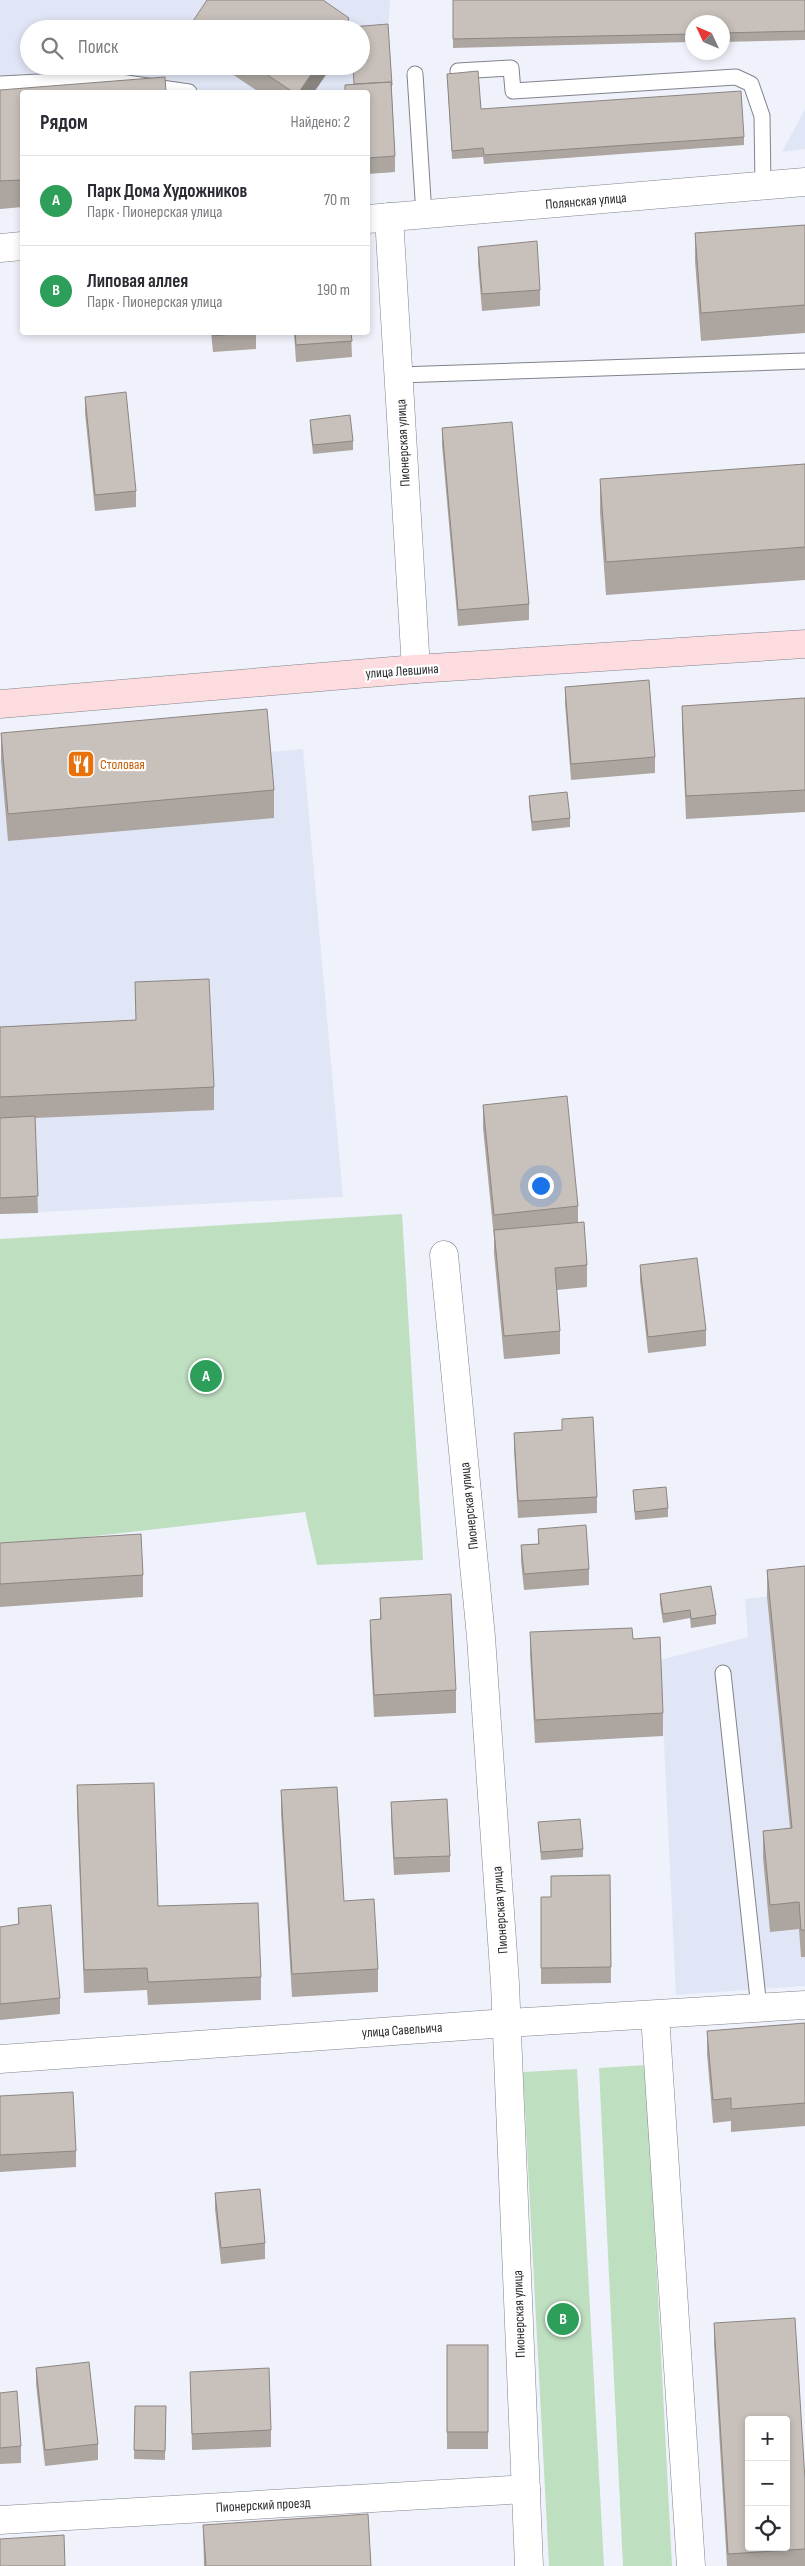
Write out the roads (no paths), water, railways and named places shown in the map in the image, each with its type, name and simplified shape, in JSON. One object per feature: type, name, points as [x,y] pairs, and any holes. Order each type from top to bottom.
[{"type":"street","name":"Полянская улица","points":[[378,218],[805,182]]},
{"type":"street","name":"Пионерская улица","points":[[378,218],[399,375],[416,669]]},
{"type":"street","points":[[0,248],[20,246]]},
{"type":"street","name":"улица Левшина","points":[[0,704],[416,669],[805,644]]},
{"type":"street","name":"Пионерская улица","points":[[444,1255],[481,1637],[507,2022],[529,2566]]},
{"type":"street","name":"улица Савельича","points":[[0,2059],[507,2022],[805,2005]]},
{"type":"street","points":[[655,2015],[691,2566]]},
{"type":"street","name":"Пионерский проезд","points":[[0,2520],[526,2489]]},
{"type":"lane","points":[[458,71],[511,68],[513,91],[736,77],[751,84],[762,116],[763,186]]},
{"type":"lane","points":[[415,74],[424,215]]},
{"type":"lane","points":[[0,84],[99,79],[175,90]]},
{"type":"lane","points":[[399,375],[805,361]]},
{"type":"lane","points":[[723,1673],[759,2008]]},
{"type":"place","name":"Столовая","points":[[81,764]]},
{"type":"place","name":"Парк Дома Художников","points":[[206,1376]]},
{"type":"place","name":"Липовая аллея","points":[[563,2319]]}]
